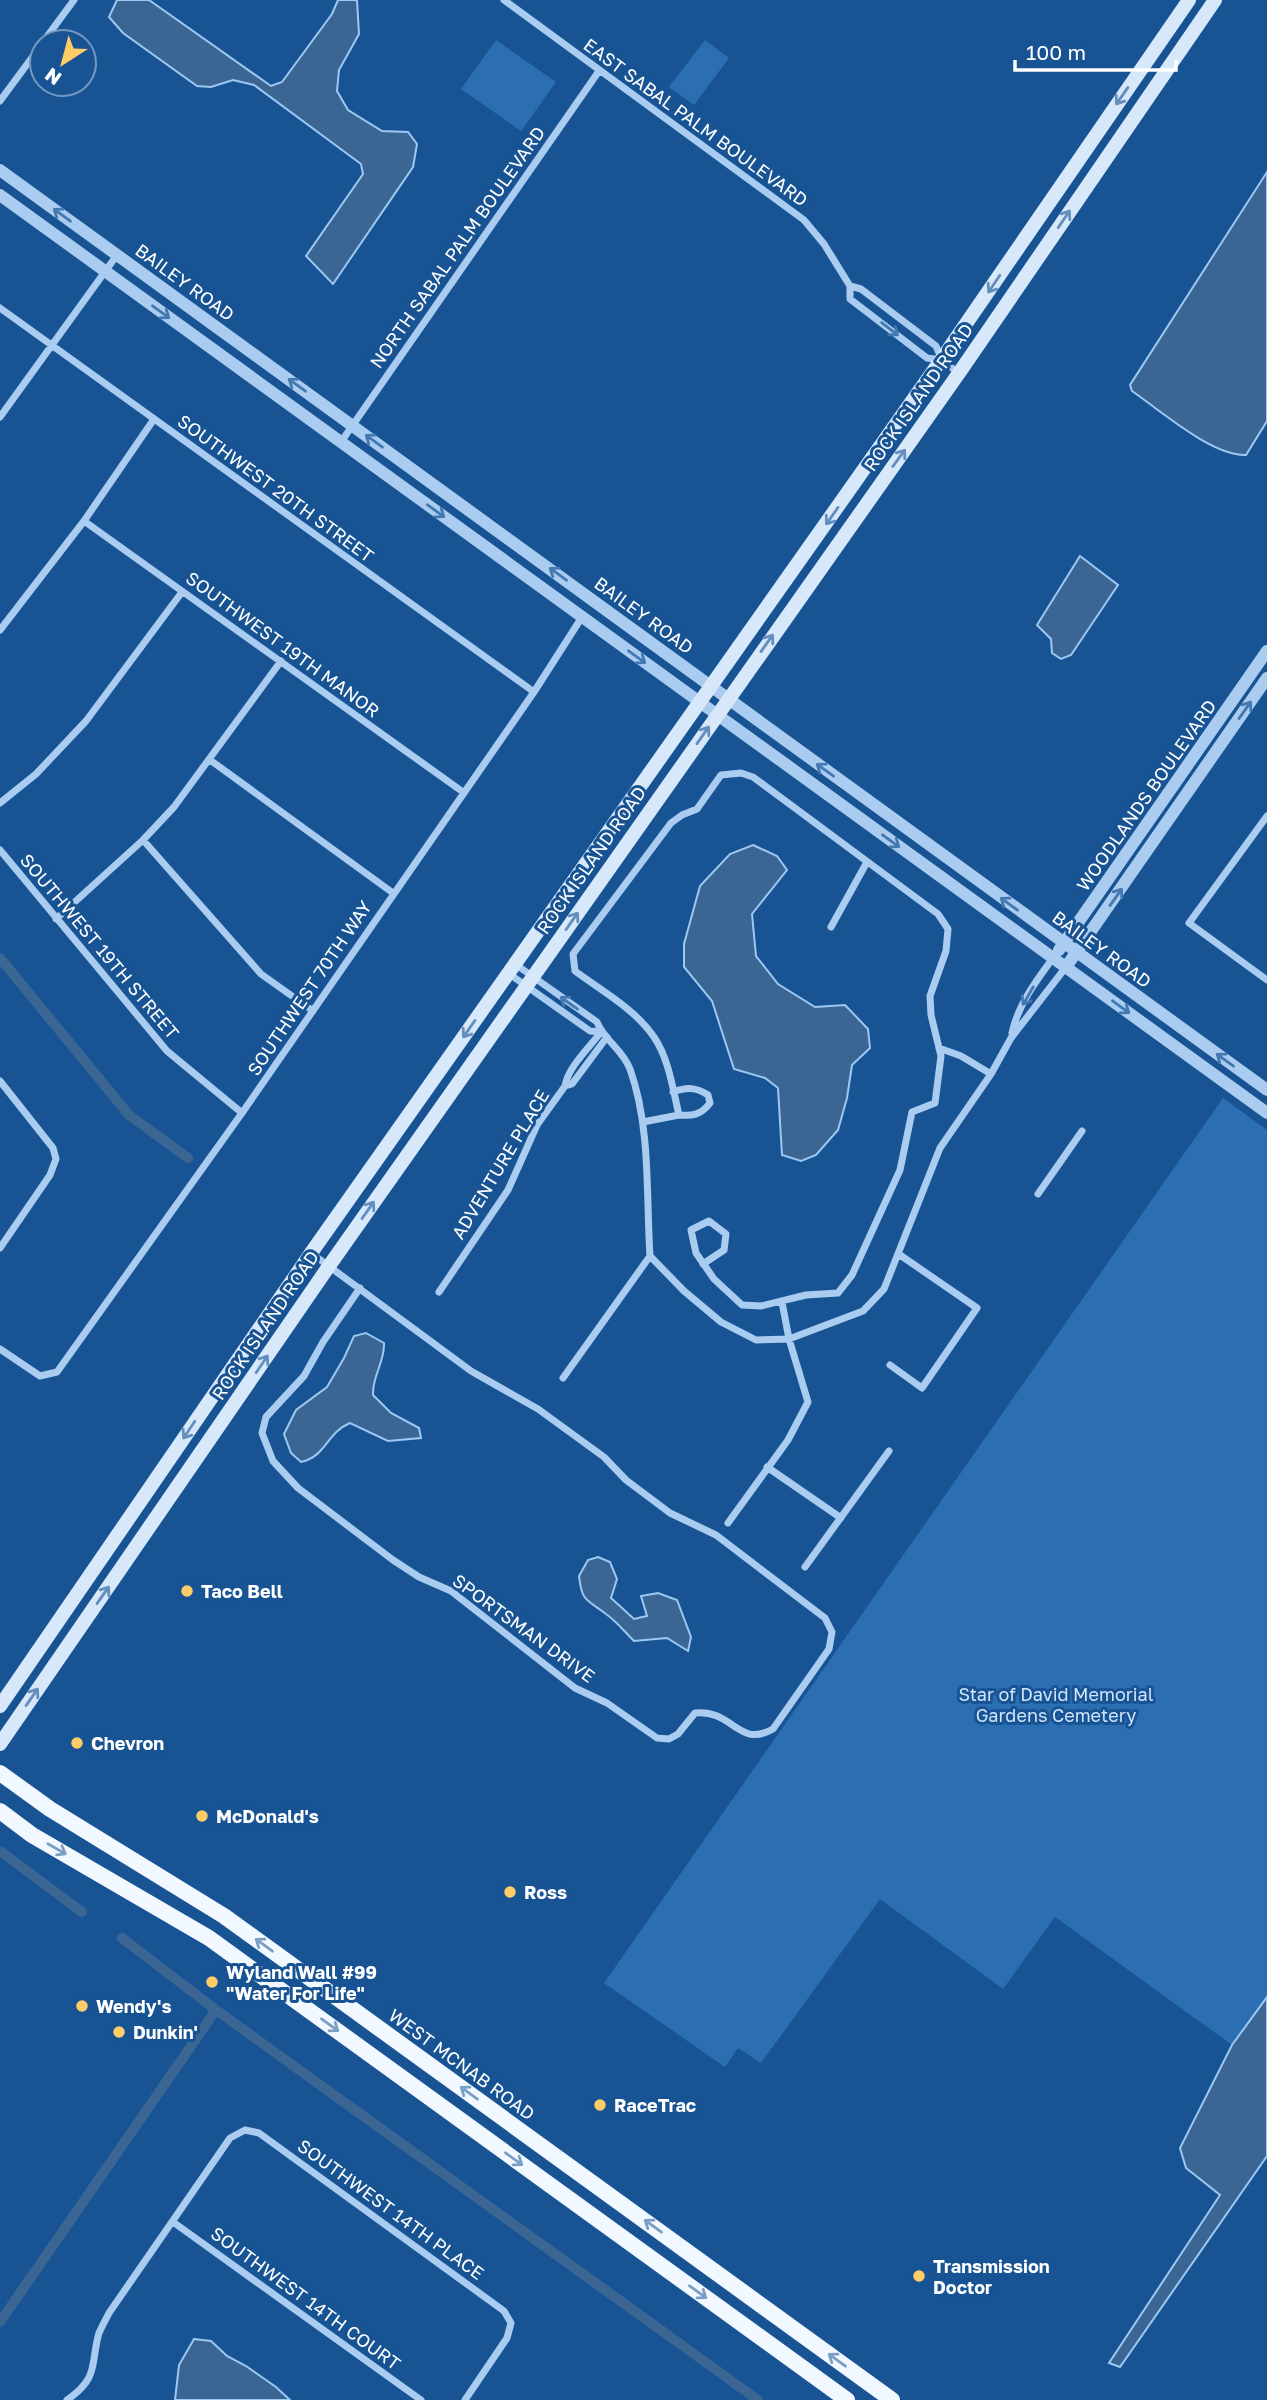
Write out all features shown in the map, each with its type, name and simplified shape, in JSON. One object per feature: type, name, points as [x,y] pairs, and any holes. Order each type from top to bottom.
[{"type":"main road","name":"ROCK ISLAND ROAD","points":[[0,1706],[311,1253],[701,703],[1189,0]]},
{"type":"main road","name":"ROCK ISLAND ROAD","points":[[0,1744],[329,1266],[959,373],[1215,0]]},
{"type":"main road","name":"WEST MCNAB ROAD","points":[[0,1773],[50,1808],[224,1916],[892,2400]]},
{"type":"main road","points":[[0,1811],[32,1835],[209,1938],[847,2400]]},
{"type":"street","points":[[54,28],[74,0]]},
{"type":"street","name":"EAST SABAL PALM BOULEVARD","points":[[505,0],[804,220],[824,244],[850,286],[850,299],[927,358],[941,360],[959,373]]},
{"type":"street","points":[[0,101],[28,63]]},
{"type":"street","name":"NORTH SABAL PALM BOULEVARD","points":[[341,442],[599,71]]},
{"type":"street","name":"BAILEY ROAD","points":[[0,170],[1267,1090]]},
{"type":"street","name":"BAILEY ROAD","points":[[0,195],[1267,1113]]},
{"type":"street","points":[[0,417],[117,255]]},
{"type":"street","name":"EAST SABAL PALM BOULEVARD","points":[[850,286],[861,289],[936,346],[941,360]]},
{"type":"street","name":"SOUTHWEST 20TH STREET","points":[[0,308],[534,692]]},
{"type":"street","points":[[0,630],[84,521],[154,419]]},
{"type":"street","name":"SOUTHWEST 19TH MANOR","points":[[84,521],[463,793]]},
{"type":"street","points":[[0,803],[36,774],[86,721],[182,592]]},
{"type":"street","name":"SOUTHWEST 70TH WAY","points":[[0,1349],[40,1376],[57,1373],[313,1011],[534,692],[582,617]]},
{"type":"street","name":"WOODLANDS BOULEVARD","points":[[1053,958],[1267,651]]},
{"type":"street","points":[[56,919],[143,840],[174,807],[281,662]]},
{"type":"street","points":[[1251,673],[1266,681]]},
{"type":"street","name":"WOODLANDS BOULEVARD","points":[[1066,967],[1266,681]]},
{"type":"street","points":[[210,760],[393,894]]},
{"type":"street","points":[[679,1115],[667,1064],[656,1039],[636,1015],[575,971],[573,954],[671,823],[697,809],[721,775],[741,773],[753,777],[938,915],[948,929],[946,951],[930,996],[931,1015],[941,1056],[935,1103],[912,1112],[900,1170],[852,1275],[838,1293],[806,1295],[761,1306],[742,1305],[714,1279],[703,1264],[696,1254],[691,1230],[709,1221],[726,1234],[724,1250],[703,1264]]},
{"type":"street","points":[[1267,816],[1189,923],[1267,980]]},
{"type":"street","points":[[143,840],[261,974],[313,1011]]},
{"type":"street","name":"SOUTHWEST 19TH STREET","points":[[0,850],[167,1052],[242,1113]]},
{"type":"street","points":[[831,927],[867,862]]},
{"type":"street","points":[[1011,1038],[1014,1021],[1053,958]]},
{"type":"street","points":[[650,1256],[720,1322],[756,1340],[789,1339],[863,1311],[884,1289],[900,1255],[908,1225],[940,1148],[991,1074],[1011,1038],[1066,967]]},
{"type":"street","points":[[512,969],[590,1031],[604,1035]]},
{"type":"street","points":[[512,969],[597,1022],[630,1067],[643,1122],[650,1256],[563,1378]]},
{"type":"street","name":"ADVENTURE PLACE","points":[[439,1292],[508,1190],[537,1125],[565,1086],[571,1070],[604,1035]]},
{"type":"street","points":[[939,1048],[961,1056],[991,1074]]},
{"type":"street","points":[[0,1081],[53,1147],[57,1159],[50,1175],[0,1248]]},
{"type":"street","points":[[643,1122],[679,1115],[693,1116],[704,1112],[710,1103],[708,1095],[699,1089],[685,1088],[673,1092]]},
{"type":"street","points":[[1038,1194],[1082,1131]]},
{"type":"street","name":"SPORTSMAN DRIVE","points":[[311,1253],[360,1288],[471,1371],[526,1402],[604,1457],[626,1480],[670,1514],[716,1535],[825,1618],[832,1632],[829,1648],[773,1730],[761,1737],[748,1736],[722,1716],[704,1712],[695,1713],[678,1734],[669,1739],[657,1738],[607,1703],[575,1688],[451,1591],[401,1566],[298,1488],[273,1461],[262,1433],[267,1417],[304,1376],[323,1342],[360,1288]]},
{"type":"street","points":[[890,1365],[922,1388],[976,1307],[900,1255]]},
{"type":"street","points":[[727,1523],[788,1440],[808,1402],[789,1339],[782,1303]]},
{"type":"street","points":[[805,1567],[889,1451]]},
{"type":"street","points":[[767,1467],[841,1518]]},
{"type":"street","name":"SOUTHWEST 14TH PLACE","points":[[173,2222],[230,2138],[245,2130],[259,2133],[504,2311],[511,2323],[508,2338],[465,2400]]},
{"type":"street","points":[[67,2400],[87,2382],[93,2371],[99,2334],[109,2312],[173,2222]]},
{"type":"street","name":"SOUTHWEST 14TH COURT","points":[[173,2222],[421,2400]]},
{"type":"green space","points":[[496,40],[556,82],[521,131],[461,89]]},
{"type":"green space","points":[[705,40],[729,58],[694,105],[669,87]]},
{"type":"green space","name":"Star of David Memorial Gardens Cemetery","points":[[1223,1098],[1267,1130],[1267,1997],[1232,2045],[1055,1917],[1003,1989],[880,1899],[761,2063],[738,2048],[725,2067],[604,1983]]},
{"type":"shaded area","points":[[117,0],[149,0],[271,86],[282,82],[332,14],[338,0],[357,0],[359,34],[339,70],[337,91],[348,110],[382,131],[408,132],[417,144],[413,167],[333,284],[306,256],[363,174],[361,164],[254,85],[233,80],[211,87],[197,86],[123,33],[109,17]]},
{"type":"shaded area","points":[[1267,172],[1267,421],[1246,455],[1218,448],[1203,440],[1132,391],[1130,385]]},
{"type":"shaded area","points":[[1080,556],[1118,585],[1071,655],[1061,659],[1052,653],[1051,639],[1037,625]]},
{"type":"shaded area","points":[[753,845],[777,856],[787,870],[752,914],[756,956],[778,984],[815,1007],[845,1005],[868,1029],[870,1048],[852,1065],[838,1130],[816,1155],[801,1161],[782,1155],[778,1088],[765,1078],[734,1069],[712,1001],[684,967],[684,944],[700,886],[730,854]]},
{"type":"shaded area","points":[[366,1333],[384,1343],[373,1395],[391,1413],[419,1428],[421,1438],[388,1441],[350,1423],[336,1432],[316,1455],[301,1462],[291,1453],[284,1434],[296,1410],[327,1387],[354,1336]]},
{"type":"shaded area","points":[[598,1557],[610,1562],[617,1579],[611,1598],[634,1619],[647,1616],[641,1596],[658,1593],[677,1600],[691,1637],[688,1651],[667,1638],[634,1641],[586,1599],[579,1576],[588,1560]]},
{"type":"shaded area","points":[[1267,1997],[1267,2156],[1120,2367],[1109,2363],[1220,2195],[1186,2168],[1180,2148],[1232,2045]]},
{"type":"shaded area","points":[[194,2339],[211,2341],[227,2356],[246,2366],[290,2400],[175,2400],[179,2365]]},
{"type":"waterway","points":[[0,958],[129,1115],[188,1158]]},
{"type":"waterway","points":[[0,1851],[82,1912]]},
{"type":"waterway","points":[[122,1938],[216,2010],[758,2400]]},
{"type":"waterway","points":[[0,2322],[216,2010]]},
{"type":"place","name":"Taco Bell","points":[[187,1591]]},
{"type":"place","name":"Chevron","points":[[77,1743]]},
{"type":"place","name":"McDonald's","points":[[202,1816]]},
{"type":"place","name":"Ross","points":[[510,1892]]},
{"type":"place","name":"Wyland Wall #99 \"Water For Life\"","points":[[212,1982]]},
{"type":"place","name":"Wendy's","points":[[82,2006]]},
{"type":"place","name":"Dunkin'","points":[[119,2032]]},
{"type":"place","name":"RaceTrac","points":[[600,2105]]},
{"type":"place","name":"Transmission Doctor","points":[[919,2276]]}]
